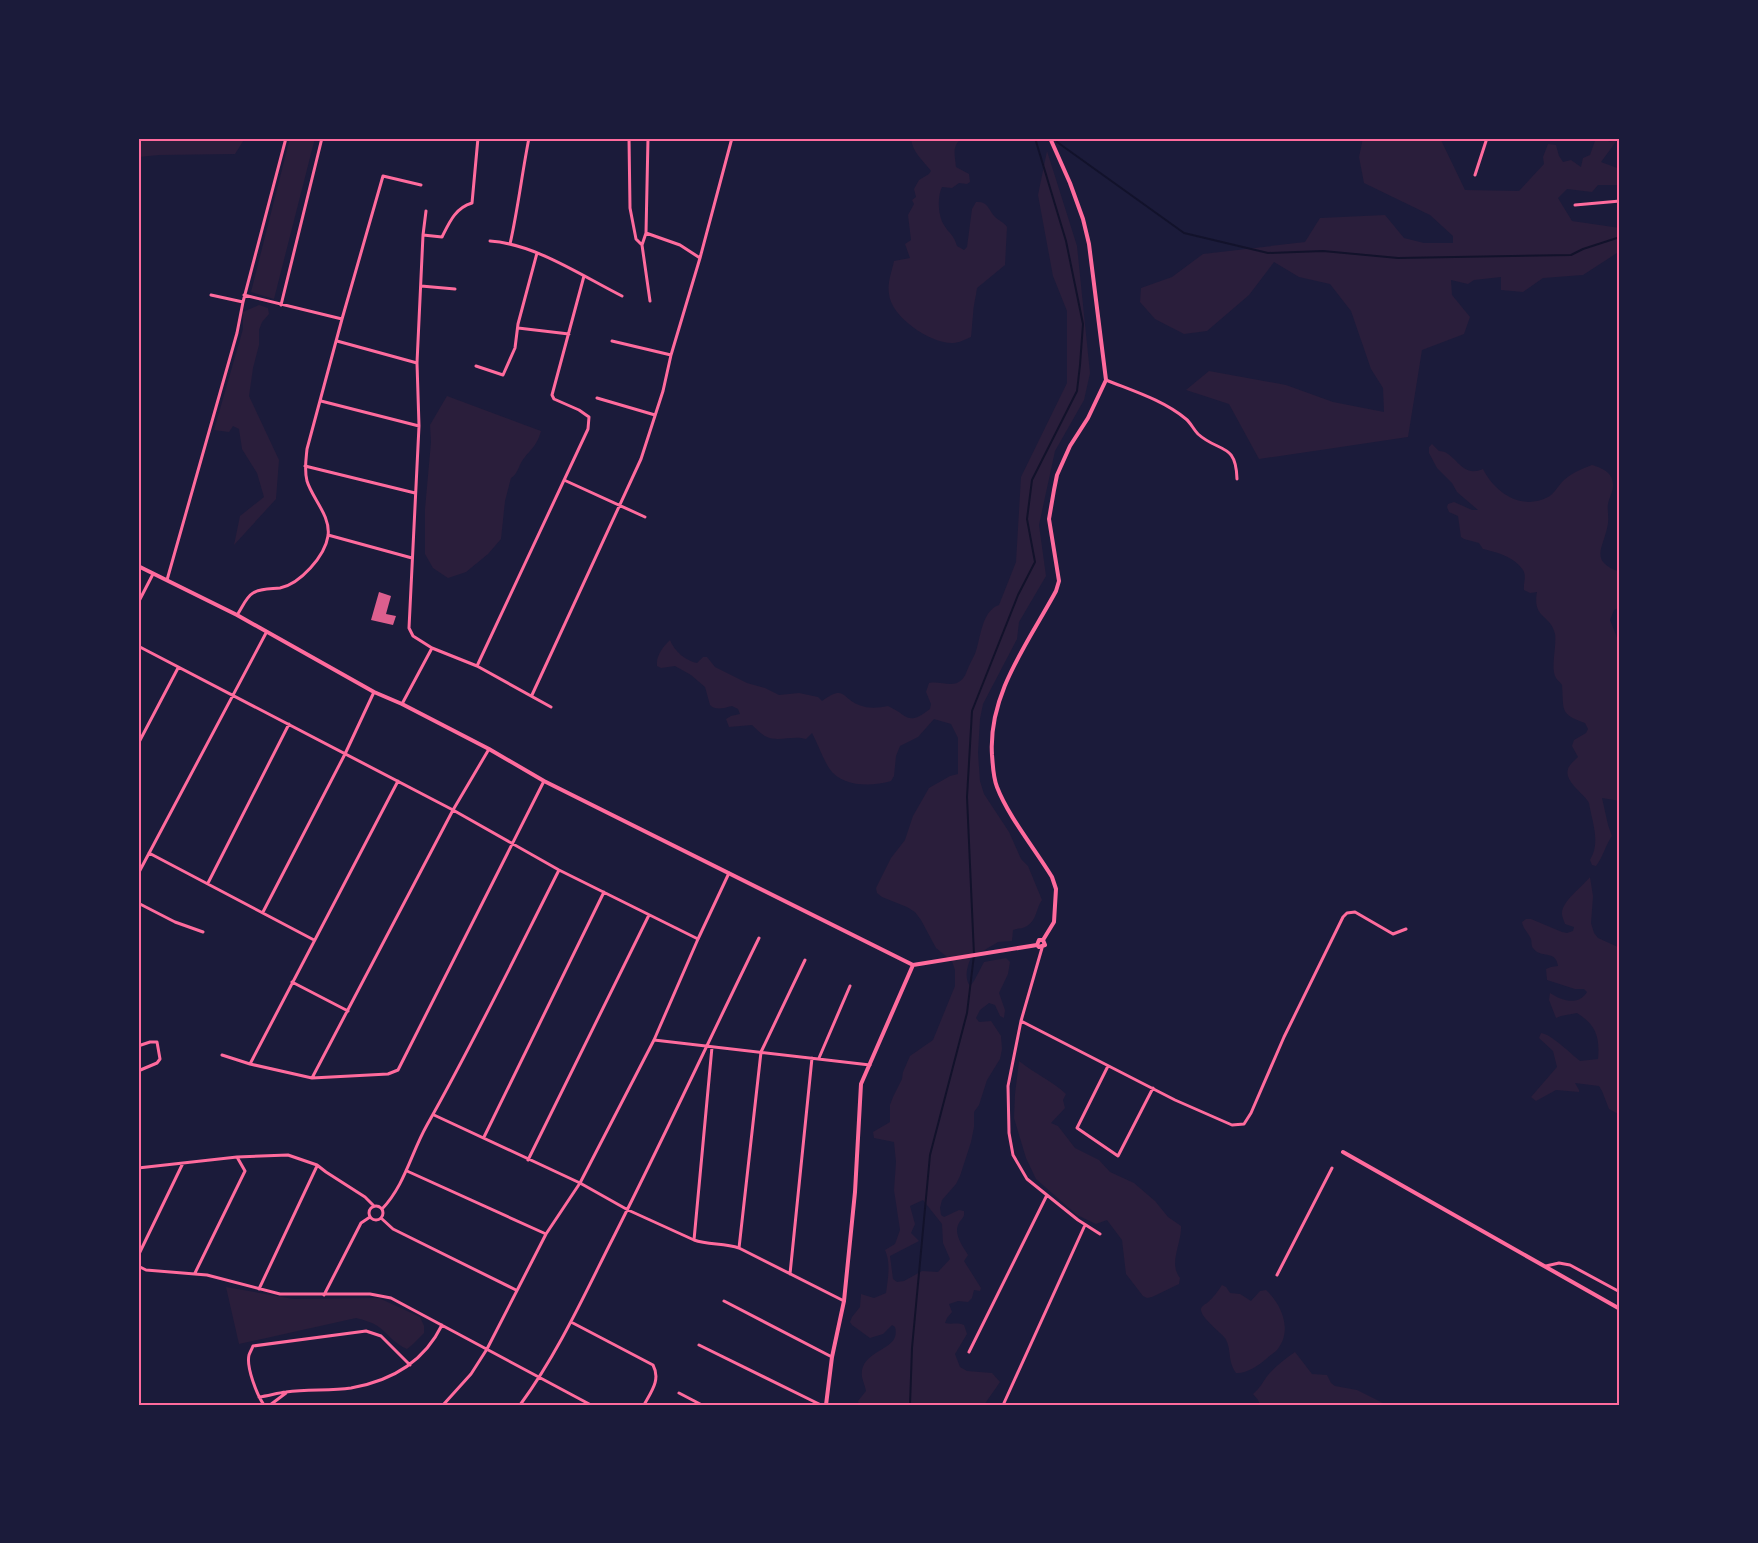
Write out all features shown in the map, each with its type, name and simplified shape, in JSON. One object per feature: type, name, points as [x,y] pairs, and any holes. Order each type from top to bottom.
[{"type":"street","points":[[167,580],[237,333],[244,295],[286,138]]},
{"type":"street","points":[[281,305],[322,138]]},
{"type":"street","points":[[423,236],[442,237],[451,218],[464,206],[472,203],[478,138]]},
{"type":"street","points":[[510,244],[529,138]]},
{"type":"street","points":[[629,138],[630,208],[636,239],[642,245]]},
{"type":"street","points":[[648,138],[645,234],[642,245],[650,301]]},
{"type":"street","points":[[531,695],[641,459],[663,391],[732,138]]},
{"type":"street","points":[[1050,138],[1070,183],[1089,244],[1106,380],[1088,418],[1070,446],[1057,476],[1049,519],[1059,581],[1056,591],[1008,676],[996,710],[992,745],[996,785],[1052,877],[1056,890],[1054,922],[1043,940],[1045,944],[1021,1021],[1008,1086],[1009,1133],[1013,1155],[1027,1179],[1100,1234]]},
{"type":"street","points":[[1475,175],[1487,138]]},
{"type":"street","points":[[237,615],[250,595],[256,591],[291,584],[314,565],[328,536],[321,510],[308,484],[305,466],[307,449],[383,176],[421,185]]},
{"type":"street","points":[[1575,204],[1620,201]]},
{"type":"street","points":[[426,211],[417,363],[419,426],[409,628],[413,636],[432,648],[477,666],[551,707]]},
{"type":"street","points":[[645,234],[680,245],[700,258]]},
{"type":"street","points":[[490,241],[510,244],[537,253],[622,296]]},
{"type":"street","points":[[476,366],[504,375],[515,348],[537,253]]},
{"type":"street","points":[[477,666],[588,429],[589,417],[554,399],[552,395],[584,276]]},
{"type":"street","points":[[421,286],[455,289]]},
{"type":"street","points":[[244,295],[342,320]]},
{"type":"street","points":[[211,296],[243,302]]},
{"type":"street","points":[[518,328],[569,334]]},
{"type":"street","points":[[337,341],[417,363]]},
{"type":"street","points":[[612,341],[671,355]]},
{"type":"street","points":[[1106,380],[1140,393],[1178,413],[1189,422],[1196,433],[1224,448],[1233,456],[1237,479]]},
{"type":"street","points":[[597,398],[655,415]]},
{"type":"street","points":[[321,401],[419,426]]},
{"type":"street","points":[[305,466],[415,493]]},
{"type":"street","points":[[564,480],[645,517]]},
{"type":"street","points":[[328,536],[412,558]]},
{"type":"street","points":[[138,566],[237,615],[374,692],[489,749],[544,781],[914,965],[1036,945],[1042,948]]},
{"type":"street","points":[[138,603],[153,574]]},
{"type":"street","points":[[138,874],[266,633]]},
{"type":"street","points":[[138,646],[453,810],[559,870],[698,939]]},
{"type":"street","points":[[402,704],[432,648]]},
{"type":"street","points":[[138,744],[178,668]]},
{"type":"street","points":[[263,912],[345,754],[374,692]]},
{"type":"street","points":[[208,884],[289,724]]},
{"type":"street","points":[[312,1078],[453,810],[489,749]]},
{"type":"street","points":[[250,1064],[398,781]]},
{"type":"street","points":[[222,1055],[312,1078],[388,1074],[398,1070],[544,781]]},
{"type":"street","points":[[149,853],[314,940]]},
{"type":"street","points":[[382,1209],[393,1198],[426,1126],[434,1115],[559,870]]},
{"type":"street","points":[[443,1405],[471,1374],[487,1348],[546,1234],[580,1183],[654,1040],[729,873]]},
{"type":"street","points":[[484,1137],[604,892]]},
{"type":"street","points":[[138,903],[175,922],[203,932]]},
{"type":"street","points":[[1021,1021],[1175,1100],[1232,1125],[1244,1124],[1343,917],[1347,913],[1355,912],[1393,934],[1406,929]]},
{"type":"street","points":[[528,1160],[649,915]]},
{"type":"street","points":[[520,1405],[540,1378],[571,1322],[628,1210],[759,938]]},
{"type":"street","points":[[1036,945],[1038,940],[1043,940]]},
{"type":"street","points":[[739,1248],[761,1052],[805,960]]},
{"type":"street","points":[[826,1405],[832,1357],[844,1301],[855,1192],[861,1084],[914,965]]},
{"type":"street","points":[[292,982],[348,1011]]},
{"type":"street","points":[[819,1059],[850,986]]},
{"type":"street","points":[[654,1040],[870,1065]]},
{"type":"street","points":[[138,1046],[157,1042],[160,1059],[157,1063],[138,1071]]},
{"type":"street","points":[[694,1240],[712,1047]]},
{"type":"street","points":[[790,1274],[812,1058]]},
{"type":"street","points":[[1108,1066],[1077,1128],[1118,1156],[1153,1088]]},
{"type":"street","points":[[434,1115],[580,1183],[628,1210],[694,1240],[701,1243],[727,1244],[739,1248],[844,1301]]},
{"type":"street","points":[[1343,1152],[1620,1309]]},
{"type":"street","points":[[138,1168],[237,1157],[288,1155],[317,1165],[365,1197],[374,1206],[382,1209]]},
{"type":"street","points":[[195,1273],[244,1171],[237,1157]]},
{"type":"street","points":[[138,1256],[183,1163]]},
{"type":"street","points":[[259,1289],[317,1165]]},
{"type":"street","points":[[1277,1275],[1332,1168]]},
{"type":"street","points":[[407,1171],[546,1234]]},
{"type":"street","points":[[969,1352],[1047,1195]]},
{"type":"street","points":[[370,1217],[369,1212],[374,1206]]},
{"type":"street","points":[[381,1218],[382,1209]]},
{"type":"street","points":[[370,1217],[374,1220],[381,1218]]},
{"type":"street","points":[[324,1295],[361,1223],[370,1217]]},
{"type":"street","points":[[381,1218],[393,1229],[516,1290]]},
{"type":"street","points":[[1004,1404],[1086,1225]]},
{"type":"street","points":[[1546,1266],[1559,1263],[1570,1265],[1620,1292]]},
{"type":"street","points":[[138,1266],[146,1270],[207,1275],[280,1294],[370,1294],[391,1298],[591,1405]]},
{"type":"street","points":[[724,1301],[832,1357]]},
{"type":"street","points":[[571,1322],[653,1365],[657,1376],[656,1381],[644,1405]]},
{"type":"street","points":[[259,1397],[287,1392],[350,1388],[384,1380],[410,1365],[425,1352],[442,1325]]},
{"type":"street","points":[[264,1405],[250,1370],[249,1356],[253,1346],[366,1331],[381,1336],[410,1365]]},
{"type":"street","points":[[699,1345],[821,1405]]},
{"type":"street","points":[[270,1405],[287,1392]]},
{"type":"street","points":[[679,1393],[702,1405]]},
{"type":"shaded area","points":[[138,138],[245,138],[235,154],[138,157]]},
{"type":"shaded area","points":[[290,138],[315,138],[274,299],[251,292]]},
{"type":"shaded area","points":[[911,138],[963,138],[955,147],[956,167],[969,174],[970,182],[959,183],[952,188],[942,187],[939,201],[942,221],[957,246],[964,250],[967,247],[972,209],[976,202],[985,204],[1007,227],[1005,265],[977,288],[971,337],[958,342],[944,342],[924,334],[904,320],[891,303],[889,281],[894,261],[910,258],[905,244],[911,240],[908,215],[914,204],[912,200],[916,197],[914,189],[919,180],[931,171],[916,152]]},
{"type":"shaded area","points":[[1363,138],[1440,138],[1465,190],[1519,191],[1544,164],[1543,157],[1548,144],[1556,145],[1563,162],[1571,160],[1581,167],[1583,158],[1590,155],[1596,138],[1606,138],[1610,142],[1618,139],[1601,162],[1620,169],[1620,185],[1598,185],[1592,192],[1567,189],[1558,198],[1572,221],[1620,228],[1620,251],[1583,275],[1543,278],[1523,292],[1501,290],[1501,277],[1474,280],[1468,284],[1451,280],[1452,295],[1470,317],[1464,334],[1422,350],[1408,437],[1259,459],[1229,404],[1186,390],[1209,371],[1286,385],[1333,402],[1384,412],[1383,388],[1371,369],[1351,311],[1330,284],[1299,277],[1274,262],[1249,295],[1207,331],[1184,334],[1155,319],[1140,302],[1141,288],[1172,277],[1203,254],[1305,242],[1320,218],[1385,215],[1404,238],[1424,243],[1453,243],[1453,236],[1430,215],[1364,183],[1359,157]]},
{"type":"shaded area","points":[[1047,151],[1077,246],[1090,373],[1084,400],[1055,451],[1039,525],[1046,576],[1019,622],[1017,639],[983,704],[978,753],[980,781],[984,794],[1009,832],[1021,859],[1028,866],[1042,900],[1030,923],[1024,928],[1013,930],[1012,941],[998,942],[971,958],[968,965],[967,976],[970,986],[984,962],[1006,958],[1010,962],[1008,974],[999,993],[1005,1010],[1004,1018],[1000,1016],[995,1005],[989,1003],[980,1010],[976,1018],[979,1022],[991,1021],[1001,1036],[1002,1049],[1000,1059],[987,1080],[979,1105],[974,1112],[971,1142],[960,1176],[942,1200],[940,1208],[941,1215],[944,1217],[959,1210],[964,1211],[957,1233],[968,1255],[964,1261],[981,1288],[980,1291],[974,1290],[968,1302],[958,1301],[949,1304],[952,1312],[945,1323],[964,1325],[967,1334],[955,1354],[960,1367],[967,1371],[992,1373],[1000,1382],[984,1405],[859,1405],[858,1401],[866,1391],[862,1377],[865,1363],[892,1342],[896,1333],[892,1325],[883,1334],[870,1338],[850,1322],[860,1307],[861,1294],[874,1298],[886,1293],[888,1265],[885,1250],[895,1244],[900,1230],[894,1190],[896,1162],[894,1142],[874,1138],[873,1132],[890,1122],[890,1105],[910,1056],[933,1040],[955,986],[955,970],[952,961],[936,948],[915,912],[882,897],[877,893],[876,888],[891,858],[905,840],[913,816],[929,788],[958,774],[958,738],[951,724],[934,719],[918,737],[900,746],[891,781],[866,785],[849,782],[841,779],[829,768],[812,733],[806,739],[776,739],[765,736],[752,725],[729,727],[726,719],[740,714],[738,709],[732,706],[712,707],[705,687],[691,675],[675,666],[661,668],[657,666],[657,662],[660,652],[670,640],[677,652],[685,658],[697,663],[703,657],[707,657],[715,667],[747,683],[779,695],[799,693],[818,697],[822,701],[839,693],[866,707],[888,706],[908,718],[917,717],[930,709],[931,704],[926,692],[929,683],[954,684],[962,679],[976,653],[986,618],[993,608],[999,605],[1016,562],[1021,477],[1067,383],[1067,311],[1053,276],[1038,195]],"holes":[[[923,1200],[942,1224],[943,1243],[950,1259],[938,1272],[922,1271],[904,1281],[897,1282],[893,1279],[890,1256],[919,1241],[911,1233],[915,1224],[910,1206]]]},
{"type":"shaded area","points":[[259,305],[268,308],[269,314],[259,330],[259,345],[249,396],[279,460],[276,499],[234,545],[240,516],[264,497],[257,473],[242,449],[239,429],[233,426],[229,432],[214,430],[243,329],[243,312]]},
{"type":"shaded area","points":[[447,396],[541,431],[535,445],[511,478],[505,501],[501,539],[488,554],[466,572],[448,578],[433,568],[425,554],[430,425]]},
{"type":"shaded area","points":[[1432,444],[1439,451],[1450,455],[1463,468],[1475,471],[1483,469],[1488,478],[1502,492],[1519,501],[1538,501],[1548,497],[1563,481],[1592,465],[1603,470],[1612,478],[1613,488],[1608,504],[1608,523],[1600,552],[1604,563],[1620,572],[1620,607],[1614,610],[1610,620],[1620,645],[1620,801],[1602,798],[1612,836],[1596,866],[1592,865],[1590,860],[1595,839],[1589,803],[1572,783],[1568,774],[1568,769],[1578,757],[1572,746],[1574,740],[1586,733],[1588,729],[1585,723],[1571,717],[1564,710],[1562,685],[1554,674],[1555,634],[1553,628],[1539,612],[1536,601],[1537,592],[1530,593],[1524,590],[1525,575],[1520,565],[1505,556],[1483,549],[1479,543],[1461,537],[1458,516],[1449,512],[1448,504],[1454,502],[1472,510],[1478,510],[1457,492],[1452,483],[1437,468],[1429,453],[1429,447]]},
{"type":"shaded area","points":[[1590,877],[1593,896],[1591,923],[1594,933],[1598,938],[1620,948],[1620,1115],[1609,1109],[1599,1086],[1575,1083],[1579,1092],[1556,1090],[1536,1101],[1531,1097],[1557,1067],[1553,1051],[1539,1038],[1541,1033],[1555,1040],[1580,1061],[1598,1059],[1597,1038],[1589,1022],[1577,1013],[1556,1018],[1549,1000],[1550,993],[1575,1001],[1587,992],[1584,989],[1575,989],[1547,980],[1546,969],[1558,966],[1557,961],[1533,948],[1522,922],[1531,919],[1562,932],[1573,931],[1574,927],[1565,924],[1563,909],[1569,899]]},
{"type":"shaded area","points":[[1019,1061],[1066,1094],[1063,1100],[1065,1108],[1051,1123],[1058,1126],[1075,1148],[1099,1160],[1110,1172],[1134,1183],[1155,1201],[1168,1217],[1181,1226],[1175,1259],[1180,1278],[1179,1284],[1152,1297],[1143,1296],[1126,1274],[1122,1240],[1107,1220],[1096,1224],[1077,1215],[1036,1179],[1026,1158],[1014,1118]]},
{"type":"shaded area","points":[[1222,1285],[1230,1293],[1240,1294],[1251,1301],[1260,1291],[1266,1290],[1277,1303],[1284,1318],[1284,1335],[1277,1350],[1256,1367],[1244,1372],[1236,1373],[1231,1364],[1225,1338],[1207,1320],[1201,1309]]},
{"type":"shaded area","points":[[226,1287],[293,1299],[379,1298],[420,1317],[424,1333],[407,1349],[376,1325],[356,1318],[239,1344]]},
{"type":"shaded area","points":[[1295,1352],[1312,1374],[1327,1375],[1335,1386],[1357,1390],[1387,1405],[1260,1405],[1253,1394],[1271,1372]]},
{"type":"building","points":[[379,592],[391,596],[386,614],[396,616],[393,625],[371,620]]},
{"type":"waterway","points":[[910,1405],[912,1348],[930,1155],[967,1013],[974,955],[967,797],[972,711],[1018,595],[1035,562],[1027,519],[1032,480],[1077,391],[1080,365],[1083,324],[1066,241],[1035,138]]},
{"type":"waterway","points":[[1057,142],[1184,233],[1268,253],[1323,251],[1398,258],[1571,255],[1620,237]]}]
